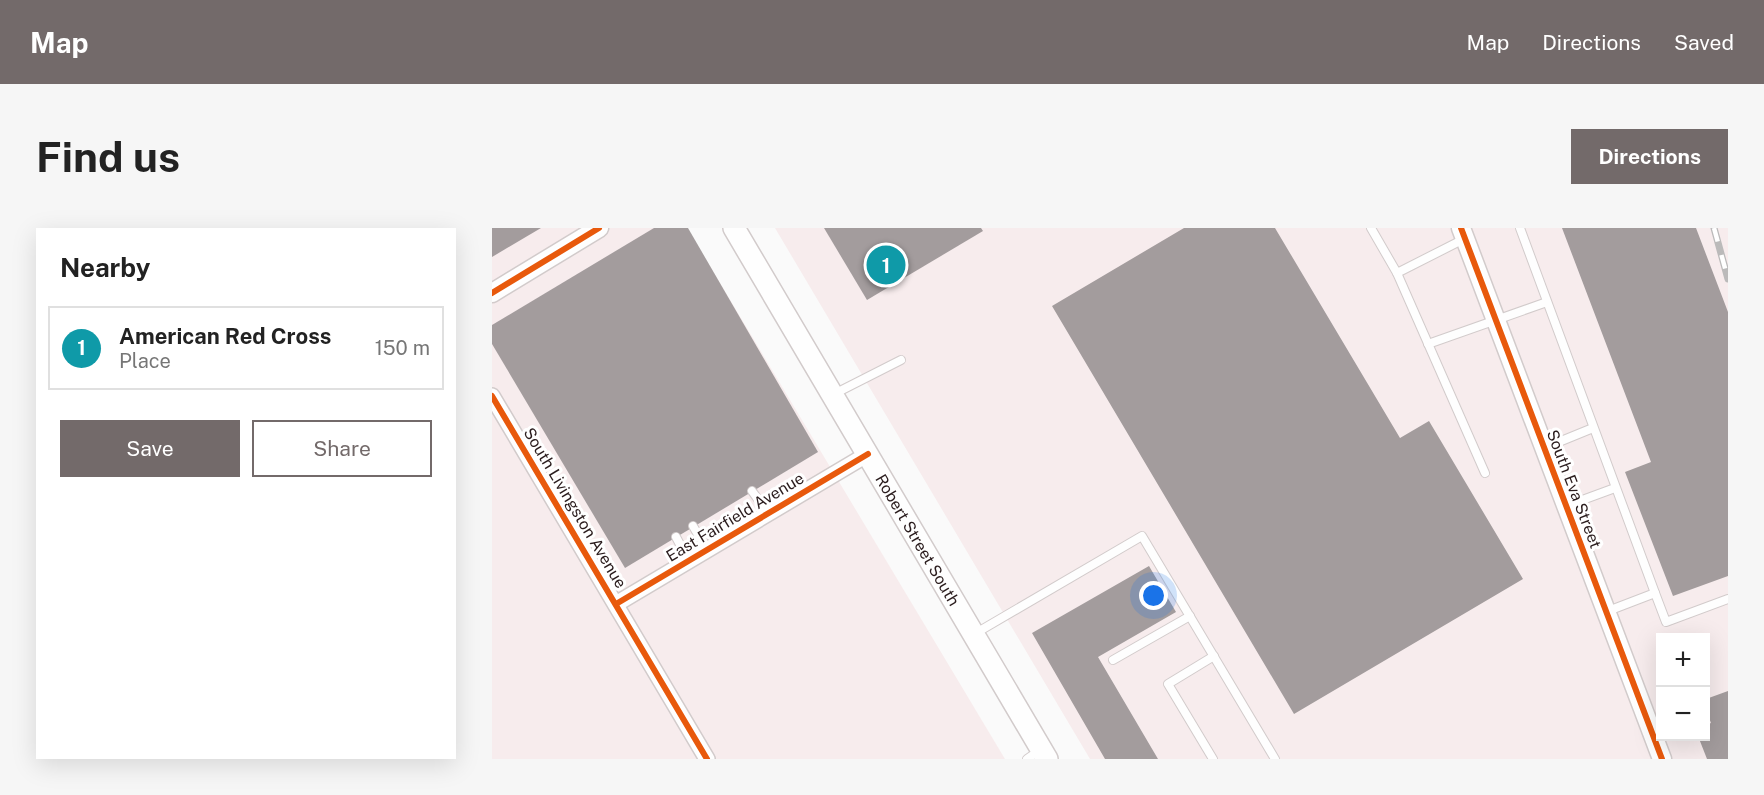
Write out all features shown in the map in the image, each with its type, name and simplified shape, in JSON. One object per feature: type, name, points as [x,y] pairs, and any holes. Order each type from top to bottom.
[{"type":"main road","name":"Robert Street South","points":[[734,228],[974,634],[1038,756]]},
{"type":"street","points":[[492,293],[599,228]]},
{"type":"street","name":"South Eva Street","points":[[1463,233],[1662,759]]},
{"type":"street","name":"South Livingston Avenue","points":[[492,396],[707,759]]},
{"type":"street","name":"East Fairfield Avenue","points":[[616,604],[868,454]]},
{"type":"lane","points":[[1371,228],[1397,273],[1485,473]]},
{"type":"lane","points":[[1520,228],[1666,622],[1728,599]]},
{"type":"lane","points":[[1397,273],[1463,233]]},
{"type":"lane","points":[[1428,344],[1546,302]]},
{"type":"lane","points":[[832,395],[902,360]]},
{"type":"lane","points":[[1544,448],[1593,428]]},
{"type":"lane","points":[[1566,506],[1615,488]]},
{"type":"lane","points":[[752,491],[768,513]]},
{"type":"lane","points":[[693,526],[707,550]]},
{"type":"lane","points":[[974,634],[1142,536],[1275,759]]},
{"type":"lane","points":[[676,537],[689,561]]},
{"type":"lane","points":[[1606,612],[1655,593]]},
{"type":"lane","points":[[1113,660],[1190,616]]},
{"type":"lane","points":[[1213,759],[1168,684],[1214,656]]},
{"type":"shaded area","points":[[492,228],[687,228],[1005,759],[492,759]]},
{"type":"shaded area","points":[[775,228],[1728,228],[1728,759],[1090,759]]},
{"type":"building","points":[[492,228],[541,228],[492,257]]},
{"type":"building","points":[[654,228],[688,228],[818,452],[625,568],[492,344],[492,325]]},
{"type":"building","points":[[824,228],[981,228],[983,231],[867,300]]},
{"type":"building","points":[[1184,228],[1275,228],[1400,438],[1429,421],[1523,579],[1294,714],[1052,306]]},
{"type":"building","points":[[1562,228],[1696,228],[1728,312],[1728,576],[1673,596],[1625,472],[1651,462]]},
{"type":"building","points":[[1149,566],[1176,612],[1098,657],[1158,759],[1105,759],[1032,633]]},
{"type":"building","points":[[1728,691],[1728,759],[1707,759],[1700,741],[1710,741],[1710,698]]},
{"type":"railway","points":[[1714,228],[1728,279]]},
{"type":"cycle path","points":[[492,293],[599,228]]},
{"type":"cycle path","points":[[1461,228],[1662,759]]},
{"type":"cycle path","points":[[492,396],[707,759]]},
{"type":"cycle path","points":[[616,604],[868,454]]},
{"type":"place","name":"American Red Cross","points":[[886,265]]}]
